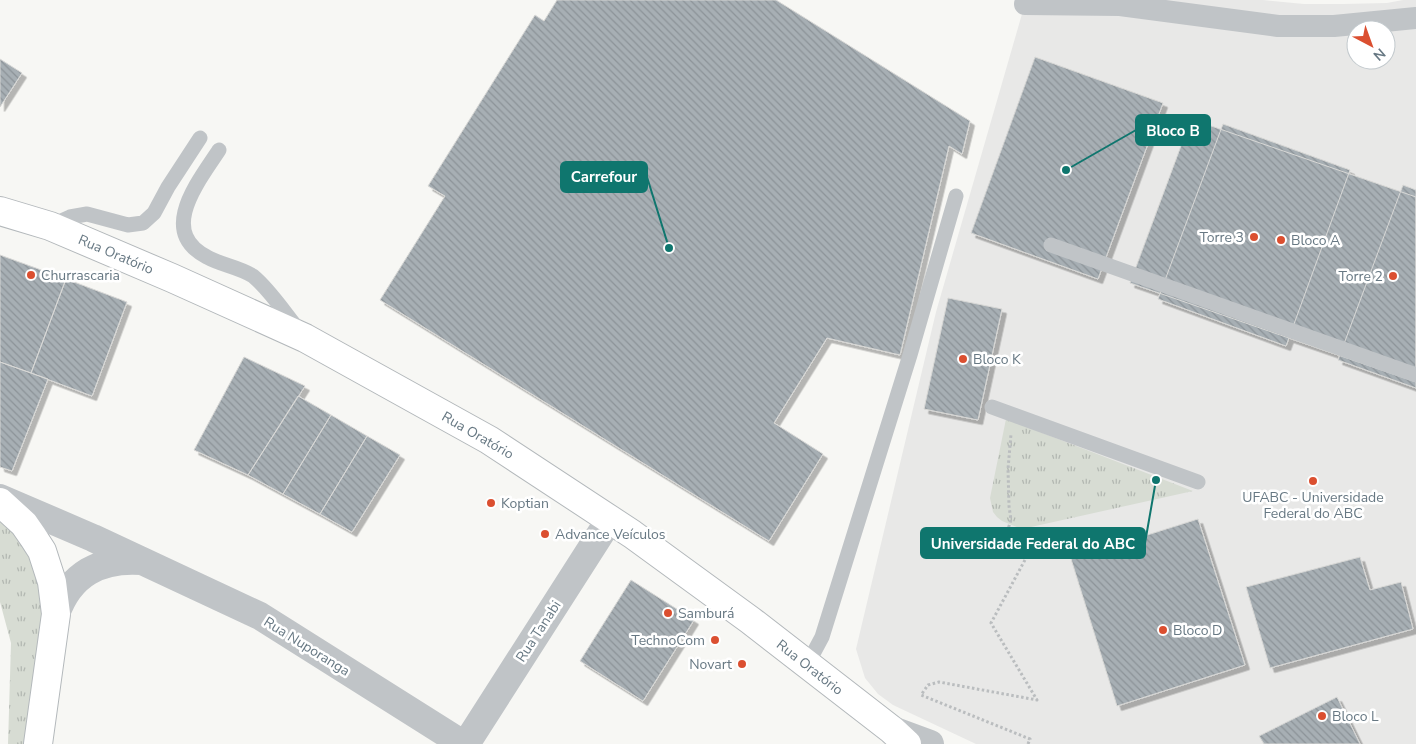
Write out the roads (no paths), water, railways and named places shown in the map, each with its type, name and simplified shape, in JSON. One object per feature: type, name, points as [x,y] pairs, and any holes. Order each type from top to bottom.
[{"type":"main road","name":"Rua Oratório","points":[[0,210],[50,226],[190,285],[305,338],[488,440],[610,519],[750,620],[899,737]]},
{"type":"main road","points":[[0,500],[24,524],[42,551],[52,582],[56,614],[38,744]]},
{"type":"street","points":[[1025,4],[1120,5],[1278,26],[1334,26],[1416,18]]},
{"type":"street","name":"Rua Nuporanga","points":[[0,500],[143,562],[260,616],[464,744]]},
{"type":"street","name":"Rua Tanabi","points":[[464,744],[610,519]]},
{"type":"street","name":"Rua Nuporanga","points":[[56,614],[61,598],[69,586],[82,576],[111,562],[127,560],[143,562]]},
{"type":"street","points":[[899,737],[930,744]]},
{"type":"lane","points":[[50,226],[70,217],[87,214],[128,225],[143,222],[154,213],[168,187],[200,138]]},
{"type":"lane","points":[[219,150],[197,183],[182,215],[182,225],[186,236],[195,249],[207,257],[253,276],[266,289],[305,338]]},
{"type":"lane","points":[[807,664],[822,636],[910,355],[956,196]]},
{"type":"lane","points":[[1051,245],[1416,375]]},
{"type":"lane","points":[[992,407],[1198,482]]},
{"type":"place","name":"Bloco B","points":[[1066,170]]},
{"type":"place","name":"Torre 3","points":[[1254,237]]},
{"type":"place","name":"Bloco A","points":[[1281,240]]},
{"type":"place","name":"Carrefour","points":[[669,248]]},
{"type":"place","name":"Churrascaria","points":[[31,275]]},
{"type":"place","name":"Torre 2","points":[[1393,276]]},
{"type":"place","name":"Bloco K","points":[[963,359]]},
{"type":"place","name":"Universidade Federal do ABC","points":[[1156,480]]},
{"type":"place","name":"UFABC - Universidade Federal do ABC","points":[[1313,481]]},
{"type":"place","name":"Koptian","points":[[491,503]]},
{"type":"place","name":"Advance Veículos","points":[[545,534]]},
{"type":"place","name":"Samburá","points":[[668,613]]},
{"type":"place","name":"Bloco D","points":[[1163,630]]},
{"type":"place","name":"TechnoCom","points":[[715,640]]},
{"type":"place","name":"Novart","points":[[742,664]]},
{"type":"place","name":"Bloco L","points":[[1322,716]]}]
